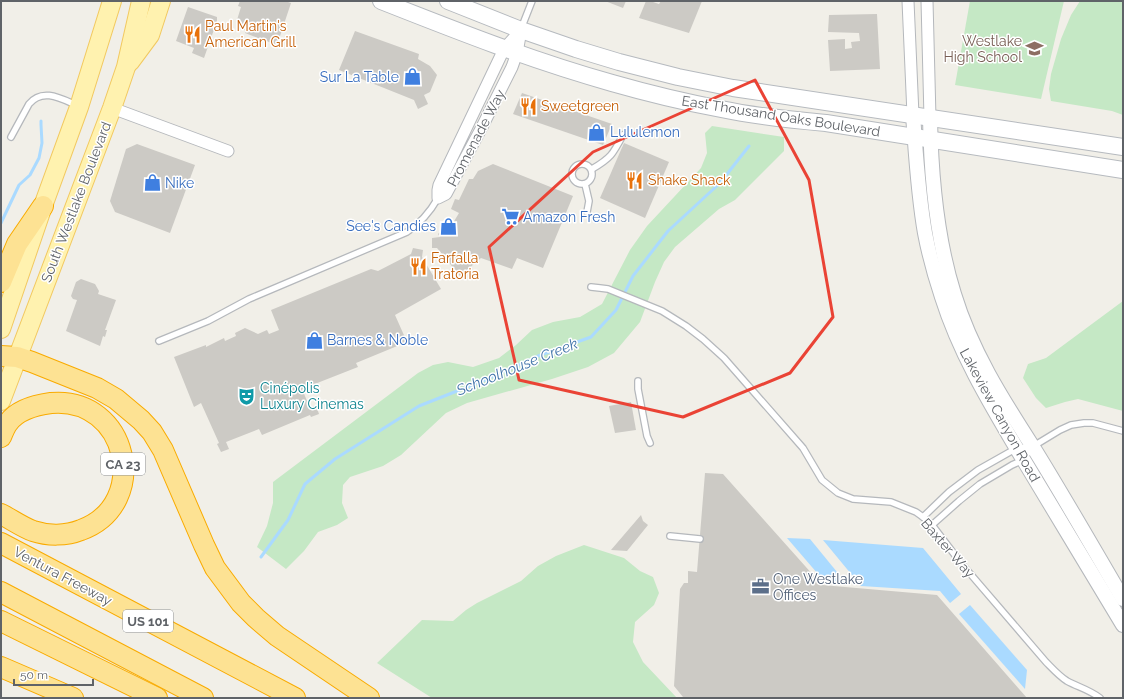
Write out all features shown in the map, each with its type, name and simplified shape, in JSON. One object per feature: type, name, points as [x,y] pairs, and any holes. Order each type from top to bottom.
[{"type":"highway","points":[[1,282],[17,244],[43,206]]},
{"type":"highway","points":[[9,357],[35,363],[97,388],[116,399],[141,420],[152,432],[163,450],[204,545],[216,568],[241,603],[277,636],[369,698]]},
{"type":"highway","name":"CA 23","points":[[1,437],[9,422],[18,414],[30,408],[45,404],[69,403],[84,408],[95,414],[111,429],[122,452],[124,470],[121,487],[116,502],[105,517],[89,527],[76,532],[48,534],[33,530],[1,514]]},
{"type":"highway","name":"Ventura Freeway","points":[[1,543],[295,698]]},
{"type":"highway","points":[[1,592],[203,698]]},
{"type":"highway","points":[[1,621],[157,698]]},
{"type":"highway","points":[[1,667],[73,698]]},
{"type":"main road","name":"South Westlake Boulevard","points":[[1,329],[79,107],[112,1]]},
{"type":"main road","name":"South Westlake Boulevard","points":[[1,401],[9,357],[112,108],[126,67],[142,1]]},
{"type":"main road","points":[[126,67],[150,35],[161,1]]},
{"type":"main road","name":"East Thousand Oaks Boulevard","points":[[381,1],[511,51],[612,83],[671,98],[721,109],[923,138],[1123,170]]},
{"type":"main road","name":"East Thousand Oaks Boulevard","points":[[448,1],[521,30],[586,52],[678,77],[733,88],[1123,147]]},
{"type":"street","points":[[908,1],[913,115]]},
{"type":"street","points":[[927,1],[930,118]]},
{"type":"street","name":"Promenade Way","points":[[511,51],[512,68],[446,194],[438,198],[439,185],[521,30]]},
{"type":"street","points":[[112,108],[228,151]]},
{"type":"street","name":"Lakeview Canyon Road","points":[[913,115],[923,138],[932,179],[947,270],[954,295],[979,357],[1123,598]]},
{"type":"street","name":"Lakeview Canyon Road","points":[[930,118],[923,138],[919,182],[925,232],[942,298],[966,357],[979,382],[1020,454],[1123,625]]},
{"type":"lane","name":"Promenade Way","points":[[521,30],[532,1]]},
{"type":"lane","points":[[11,137],[29,104],[40,96],[51,95],[66,100],[79,107]]},
{"type":"lane","points":[[592,169],[605,162],[614,153],[623,135]]},
{"type":"lane","points":[[583,164],[592,169],[592,178],[585,184],[576,182],[572,176],[573,170],[576,166],[583,164]]},
{"type":"lane","points":[[585,184],[589,201],[587,212]]},
{"type":"lane","points":[[160,341],[200,324],[249,299],[407,232],[416,226],[431,210],[438,198]]},
{"type":"lane","name":"Baxter Way","points":[[591,287],[608,289],[662,311],[703,338],[724,358],[803,448],[822,480],[838,493],[853,499],[891,502],[916,512],[932,525],[962,563],[1046,662],[1066,681],[1100,698]]},
{"type":"lane","points":[[638,381],[638,389],[647,436],[650,443]]},
{"type":"lane","points":[[922,517],[949,492],[978,470],[1020,454],[1060,430],[1084,423],[1093,423],[1123,431]]},
{"type":"lane","points":[[932,525],[980,484],[1010,466],[1020,454],[1032,447]]},
{"type":"lane","points":[[670,536],[700,539]]},
{"type":"highlighted area","points":[[755,80],[809,180],[833,317],[790,373],[683,417],[519,380],[489,247],[593,152]]},
{"type":"green space","points":[[970,1],[1064,1],[1041,99],[955,85]]},
{"type":"green space","points":[[1080,1],[1123,1],[1123,115],[1112,111],[1051,101],[1049,89],[1051,74],[1061,39],[1071,15]]},
{"type":"green space","points":[[712,126],[784,137],[784,151],[735,200],[719,209],[675,247],[664,262],[640,322],[614,353],[588,367],[552,379],[467,403],[446,413],[401,455],[383,466],[350,477],[343,485],[342,503],[348,518],[337,525],[318,532],[304,551],[286,569],[257,547],[267,526],[273,503],[273,482],[418,373],[433,365],[448,362],[473,367],[499,358],[532,330],[553,322],[580,317],[602,304],[630,250],[647,226],[701,168],[707,153],[705,133]]},
{"type":"green space","points":[[1123,301],[1123,411],[1078,399],[1046,408],[1036,398],[1023,378],[1028,364],[1046,358]]},
{"type":"green space","points":[[584,545],[624,558],[640,571],[653,577],[659,593],[654,605],[635,622],[633,642],[643,662],[677,698],[432,698],[377,663],[422,620],[453,621],[477,603],[521,581],[538,566],[556,556]]},
{"type":"water","points":[[787,538],[810,539],[846,583],[824,581]]},
{"type":"water","points":[[823,540],[923,548],[961,594],[950,603],[940,591],[861,586]]},
{"type":"water","points":[[970,605],[1027,670],[1025,689],[959,614]]},
{"type":"building","points":[[240,1],[285,1],[291,3],[277,45],[245,33],[246,30],[240,29],[242,22],[237,20],[241,7],[238,6]]},
{"type":"building","points":[[605,1],[626,1],[623,8]]},
{"type":"building","points":[[646,1],[659,4],[661,1],[702,1],[689,33],[639,18]]},
{"type":"building","points":[[188,7],[217,17],[217,21],[204,58],[192,53],[194,48],[176,41]]},
{"type":"building","points":[[877,14],[880,69],[830,71],[828,40],[845,39],[845,49],[852,48],[851,42],[860,41],[859,33],[828,32],[829,15]]},
{"type":"building","points":[[355,31],[419,54],[418,59],[430,66],[437,75],[430,92],[424,95],[428,104],[418,109],[414,100],[339,70]]},
{"type":"building","points":[[522,93],[612,124],[603,145],[513,114]]},
{"type":"building","name":"Shake Shack","points":[[624,143],[669,162],[645,218],[600,198]]},
{"type":"building","name":"Nike","points":[[137,144],[195,165],[170,233],[115,212],[110,201],[126,149]]},
{"type":"building","name":"Amazon Fresh","points":[[493,164],[573,196],[543,268],[517,258],[512,269],[481,258],[460,276],[437,248],[432,248],[432,238],[440,237],[438,234],[446,226],[445,224],[449,220],[453,223],[459,213],[451,209],[455,199],[459,200],[469,179],[473,179],[478,171]]},
{"type":"building","points":[[413,248],[423,250],[422,257],[441,289],[395,315],[407,342],[356,363],[358,367],[302,389],[310,408],[316,405],[319,414],[311,417],[310,415],[262,435],[259,429],[226,442],[229,449],[221,452],[217,444],[219,443],[201,403],[194,407],[174,357],[206,345],[206,347],[224,338],[225,341],[236,336],[235,333],[245,328],[258,334],[267,330],[269,334],[279,330],[271,310],[371,269],[378,271],[411,254]]},
{"type":"building","points":[[81,279],[95,284],[99,291],[98,294],[116,300],[105,330],[107,330],[105,337],[103,336],[100,346],[66,331],[77,300],[73,299],[71,296],[76,282]]},
{"type":"building","points":[[631,402],[636,430],[615,433],[609,406]]},
{"type":"building","name":"One Westlake Offices","points":[[705,473],[723,474],[822,585],[937,595],[1027,698],[683,697],[674,686],[680,589],[684,583],[688,583],[688,571],[697,572]]},
{"type":"building","points":[[641,515],[643,521],[648,525],[627,551],[611,550]]},
{"type":"waterway","points":[[1,223],[19,185],[30,175],[39,158],[42,143],[41,121]]},
{"type":"waterway","name":"Schoolhouse Creek","points":[[261,557],[288,520],[305,484],[335,459],[419,406],[485,380],[538,356],[591,337],[616,310],[633,276],[668,231],[720,183],[749,146]]},
{"type":"place","name":"Paul Martin's American Grill","points":[[192,34]]},
{"type":"place","name":"Westlake High School","points":[[1035,49]]},
{"type":"place","name":"Sur La Table","points":[[412,77]]},
{"type":"place","name":"Sweetgreen","points":[[528,106]]},
{"type":"place","name":"Lululemon","points":[[597,132]]},
{"type":"place","name":"Shake Shack","points":[[635,180]]},
{"type":"place","name":"Nike","points":[[152,183]]},
{"type":"place","name":"Amazon Fresh","points":[[510,217]]},
{"type":"place","name":"See's Candies","points":[[449,226]]},
{"type":"place","name":"Farfalla Tratoria","points":[[418,266]]},
{"type":"place","name":"Barnes & Noble","points":[[314,340]]},
{"type":"place","name":"Cinépolis Luxury Cinemas","points":[[247,396]]},
{"type":"place","name":"One Westlake Offices","points":[[760,587]]}]
